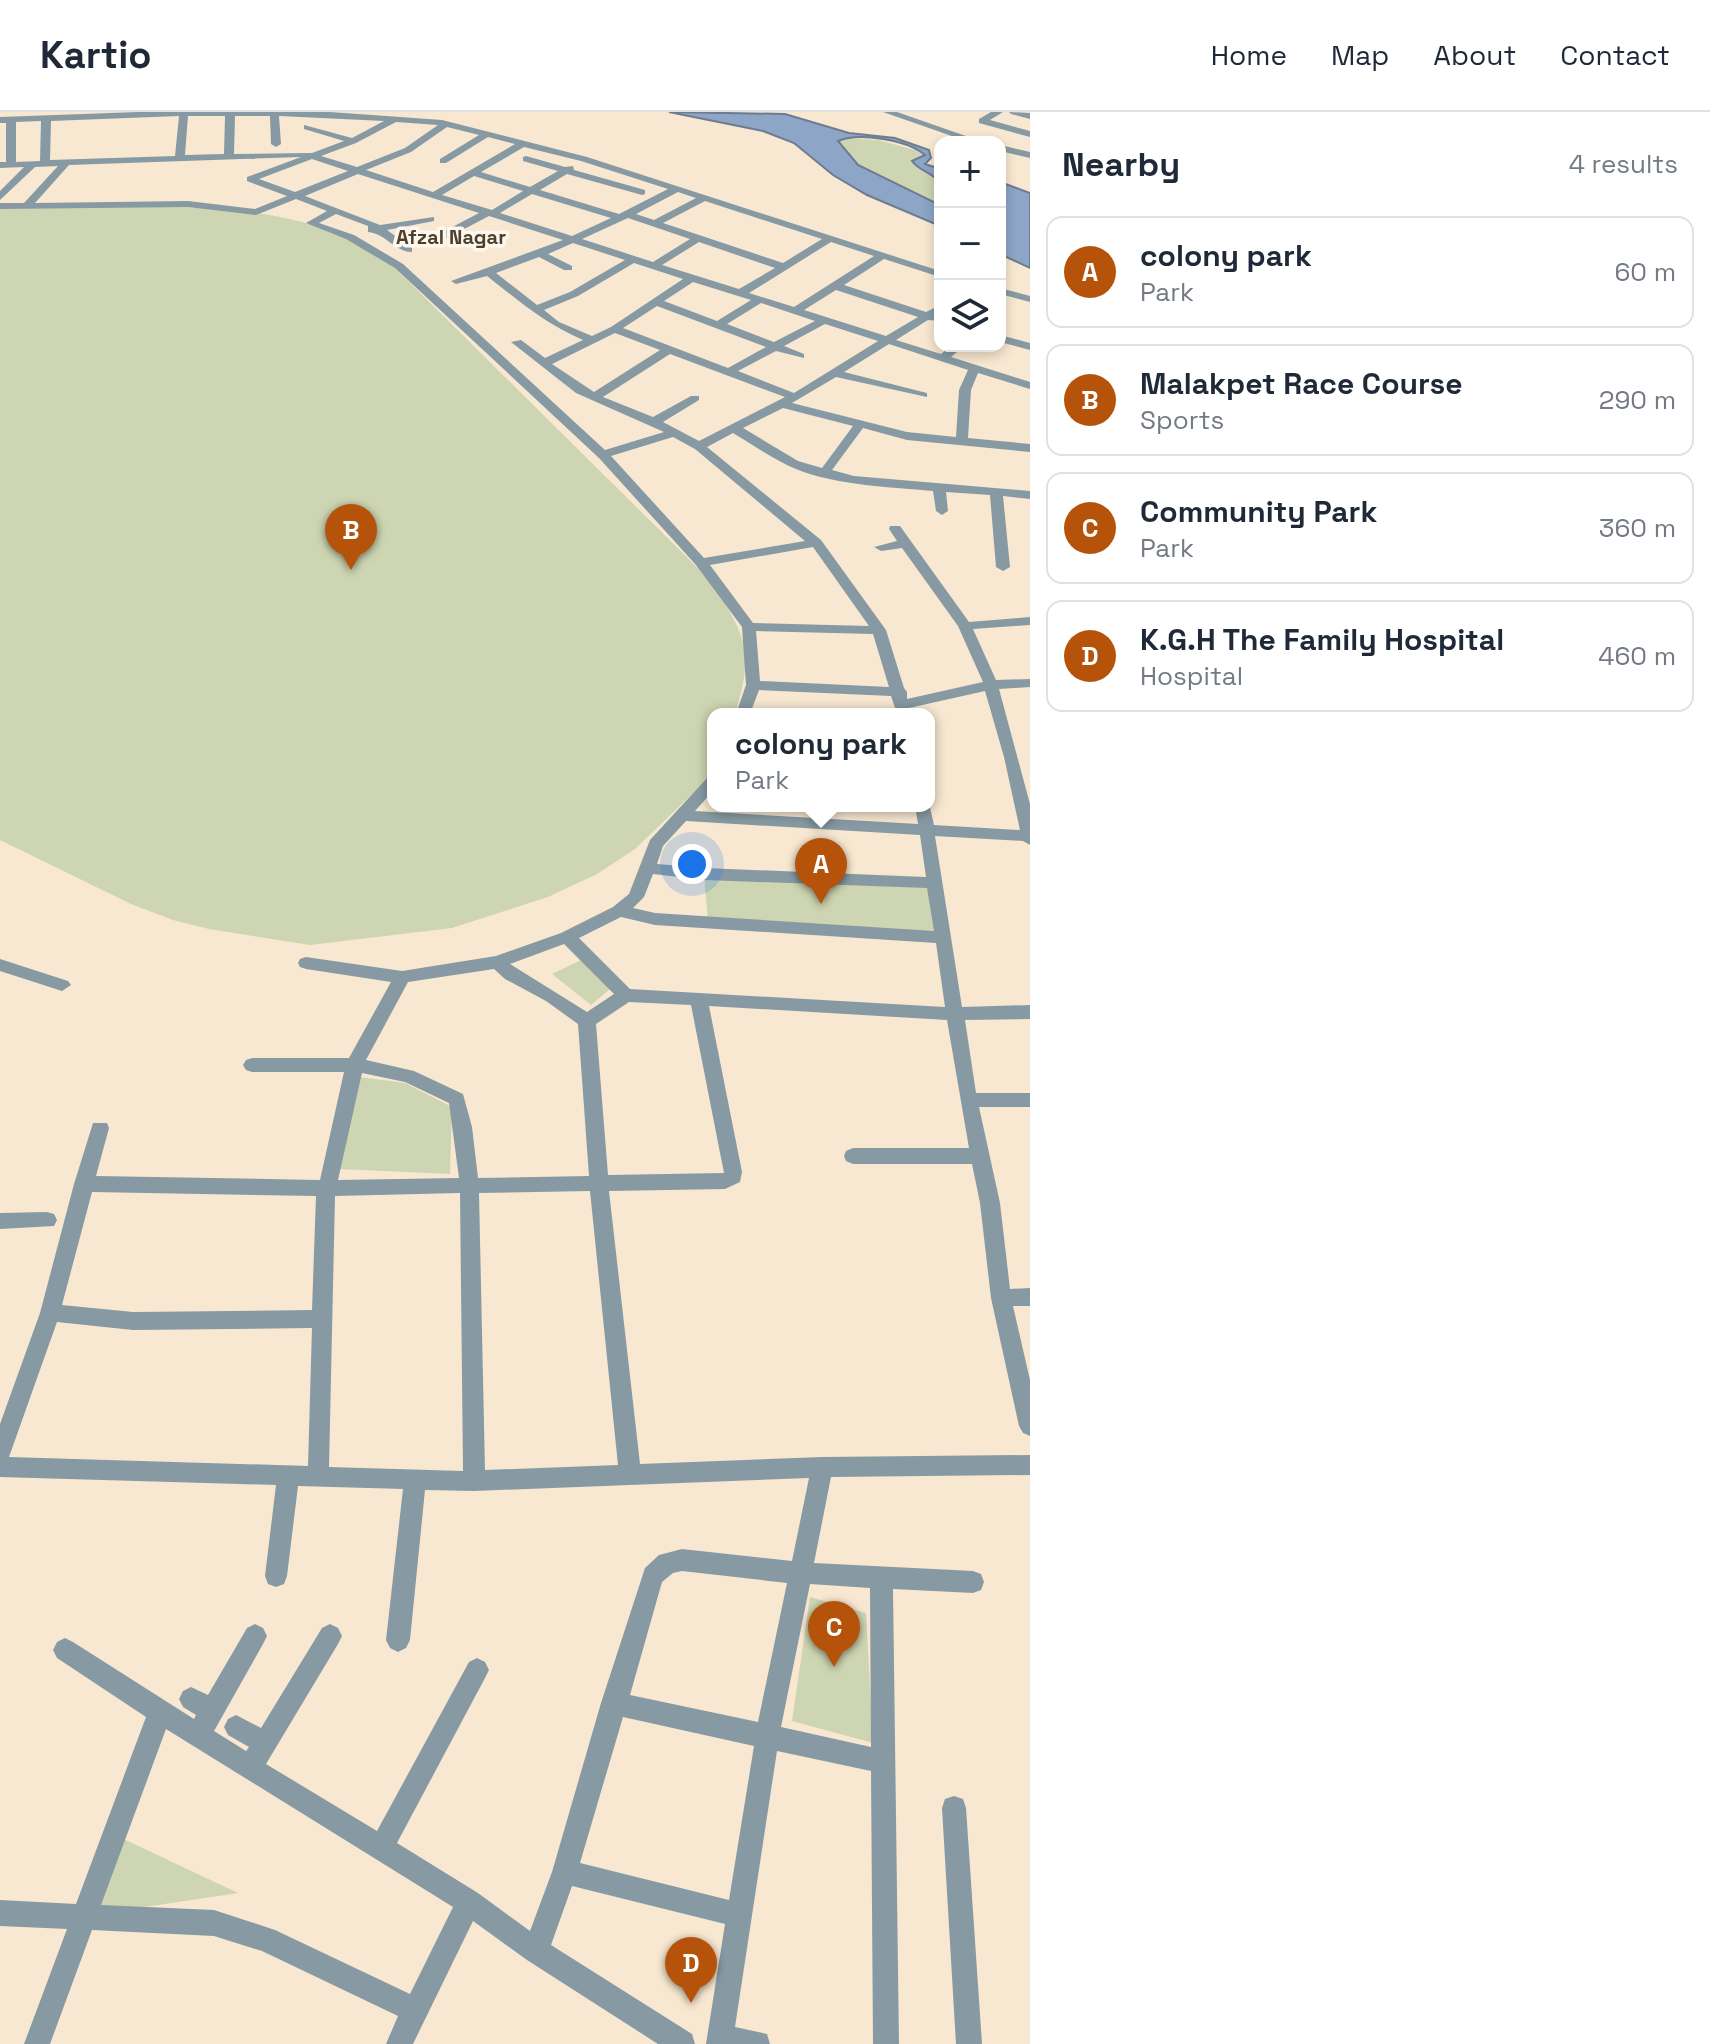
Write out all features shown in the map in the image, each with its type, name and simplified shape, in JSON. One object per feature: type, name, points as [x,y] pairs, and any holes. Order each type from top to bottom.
[{"type":"street","points":[[4,119],[68,112]]},
{"type":"street","points":[[888,112],[938,122],[961,135],[998,112]]},
{"type":"street","points":[[1014,112],[1030,116]]},
{"type":"street","points":[[4,119],[184,113],[399,115],[584,159],[934,272]]},
{"type":"street","points":[[180,158],[184,113]]},
{"type":"street","points":[[229,157],[230,113]]},
{"type":"street","points":[[274,113],[276,144]]},
{"type":"street","points":[[399,115],[353,141],[250,179],[377,228],[408,250]]},
{"type":"street","points":[[4,119],[6,165],[305,154],[1030,386]]},
{"type":"street","points":[[0,197],[39,163],[46,119]]},
{"type":"street","points":[[982,121],[1030,134]]},
{"type":"street","points":[[0,206],[188,204],[256,212],[408,150],[444,124]]},
{"type":"street","points":[[307,127],[353,141]]},
{"type":"street","points":[[443,161],[487,134]]},
{"type":"street","points":[[1017,151],[1030,141]]},
{"type":"street","points":[[435,195],[524,143]]},
{"type":"street","points":[[85,146],[85,162]]},
{"type":"street","points":[[1006,149],[1030,155]]},
{"type":"street","points":[[526,159],[642,192]]},
{"type":"street","points":[[443,236],[532,191],[584,159]]},
{"type":"street","points":[[26,206],[67,162]]},
{"type":"street","points":[[473,173],[655,223],[784,267]]},
{"type":"street","points":[[456,281],[490,273],[539,253],[677,189]]},
{"type":"street","points":[[655,223],[704,198]]},
{"type":"street","points":[[336,210],[311,223],[350,237],[399,266],[603,455],[701,562],[749,627],[753,685],[745,708]]},
{"type":"street","points":[[350,237],[377,228],[430,219]]},
{"type":"street","points":[[655,265],[698,238]]},
{"type":"street","points":[[741,293],[829,239]]},
{"type":"street","points":[[539,253],[568,268]]},
{"type":"street","points":[[795,311],[882,256]]},
{"type":"street","points":[[534,310],[574,294],[635,258]]},
{"type":"street","points":[[490,273],[555,324],[594,341]]},
{"type":"street","points":[[545,363],[615,329],[693,277]]},
{"type":"street","points":[[836,286],[934,318]]},
{"type":"street","points":[[1006,293],[1030,299]]},
{"type":"street","points":[[718,325],[760,299]]},
{"type":"street","points":[[657,302],[800,356]]},
{"type":"street","points":[[699,446],[795,397],[888,340],[934,318]]},
{"type":"street","points":[[728,372],[824,320]]},
{"type":"street","points":[[615,329],[795,397]]},
{"type":"street","points":[[1006,340],[1030,347]]},
{"type":"street","points":[[517,342],[563,379],[593,398],[654,422],[699,446],[816,543],[879,630],[902,704]]},
{"type":"street","points":[[593,398],[668,350]]},
{"type":"street","points":[[942,359],[951,352]]},
{"type":"street","points":[[962,441],[965,390],[974,369]]},
{"type":"street","points":[[834,373],[923,395]]},
{"type":"street","points":[[654,422],[695,398]]},
{"type":"street","points":[[781,404],[907,436],[1030,448]]},
{"type":"street","points":[[824,473],[860,424]]},
{"type":"street","points":[[735,429],[794,464],[854,480],[1030,495]]},
{"type":"street","points":[[603,455],[676,432]]},
{"type":"street","points":[[939,487],[942,511]]},
{"type":"street","points":[[996,492],[1003,567]]},
{"type":"street","points":[[681,815],[1030,838],[1012,757],[991,685],[965,626],[895,529]]},
{"type":"street","points":[[701,562],[816,543]]},
{"type":"street","points":[[881,547],[906,544]]},
{"type":"street","points":[[965,626],[1030,621]]},
{"type":"street","points":[[749,627],[879,630]]},
{"type":"street","points":[[753,685],[902,704],[991,685],[1030,683]]},
{"type":"street","points":[[1012,757],[1030,756]]},
{"type":"street","points":[[306,963],[402,977],[498,962],[567,937],[619,911],[636,897],[656,844],[707,787]]},
{"type":"street","points":[[924,812],[968,1100],[982,1156],[1001,1298],[1030,1426]]},
{"type":"street","points":[[646,868],[705,874],[936,883]]},
{"type":"street","points":[[619,911],[655,919],[945,938]]},
{"type":"street","points":[[567,937],[626,995]]},
{"type":"street","points":[[498,962],[511,975],[552,996],[587,1021]]},
{"type":"street","points":[[0,965],[62,985]]},
{"type":"street","points":[[318,1478],[328,1188],[355,1064],[402,977]]},
{"type":"street","points":[[587,1021],[626,995],[954,1014],[1030,1012]]},
{"type":"street","points":[[83,1184],[328,1188],[725,1181],[733,1177],[698,997]]},
{"type":"street","points":[[587,1021],[599,1184],[630,1472]]},
{"type":"street","points":[[252,1065],[355,1064],[431,1082],[457,1099],[469,1186],[474,1481]]},
{"type":"street","points":[[968,1100],[1030,1100]]},
{"type":"street","points":[[0,1454],[50,1313],[100,1128]]},
{"type":"street","points":[[853,1156],[982,1156]]},
{"type":"street","points":[[0,1221],[47,1220]]},
{"type":"street","points":[[1001,1298],[1030,1297]]},
{"type":"street","points":[[50,1313],[133,1321],[322,1319]]},
{"type":"street","points":[[0,1467],[474,1481],[630,1472],[1030,1465]]},
{"type":"street","points":[[757,2044],[720,2041],[768,1734],[822,1467]]},
{"type":"street","points":[[276,1576],[288,1476]]},
{"type":"street","points":[[398,1640],[415,1479]]},
{"type":"street","points":[[536,1951],[565,1872],[653,1576],[667,1563],[682,1560],[800,1573],[973,1582]]},
{"type":"street","points":[[881,1575],[886,2044]]},
{"type":"street","points":[[198,1735],[255,1636]]},
{"type":"street","points":[[250,1768],[330,1636]]},
{"type":"street","points":[[65,1650],[469,1902],[536,1951],[682,2044]]},
{"type":"street","points":[[381,1848],[477,1670]]},
{"type":"street","points":[[191,1699],[213,1711]]},
{"type":"street","points":[[613,1703],[768,1734],[881,1761]]},
{"type":"street","points":[[37,2044],[160,1712]]},
{"type":"street","points":[[236,1727],[265,1743]]},
{"type":"street","points":[[954,1808],[969,2044]]},
{"type":"street","points":[[565,1872],[739,1915]]},
{"type":"street","points":[[399,2044],[469,1902]]},
{"type":"street","points":[[0,1913],[214,1923],[266,1939],[414,2010]]},
{"type":"green space","points":[[848,138],[878,140],[923,152],[924,157],[914,159],[934,177],[934,202],[858,165],[838,141]]},
{"type":"green space","points":[[162,205],[257,213],[327,230],[392,265],[712,582],[739,631],[745,658],[737,708],[707,708],[707,780],[635,849],[597,874],[548,897],[452,928],[310,945],[173,920],[131,904],[0,840],[0,208]]},
{"type":"green space","points":[[704,874],[932,886],[941,935],[708,922]]},
{"type":"green space","points":[[581,960],[610,989],[591,1005],[552,974]]},
{"type":"green space","points":[[359,1077],[405,1083],[452,1107],[450,1174],[339,1169]]},
{"type":"green space","points":[[810,1597],[866,1613],[873,1743],[792,1721]]},
{"type":"green space","points":[[117,1836],[238,1893],[91,1915]]},
{"type":"water","points":[[669,112],[785,114],[849,133],[895,138],[929,150],[931,158],[925,164],[934,167],[934,177],[912,161],[925,155],[907,145],[858,137],[838,141],[858,165],[934,202],[934,223],[867,195],[833,175],[794,143],[763,131]]},
{"type":"water","points":[[1006,184],[1030,193],[1030,268],[1006,257]]},
{"type":"place","name":"Malakpet Race Course","points":[[351,570]]},
{"type":"place","name":"colony park","points":[[821,904]]},
{"type":"place","name":"Community Park","points":[[834,1667]]},
{"type":"place","name":"K.G.H The Family Hospital","points":[[691,2003]]},
{"type":"district","name":"Afzal Nagar","points":[[451,237]]}]
